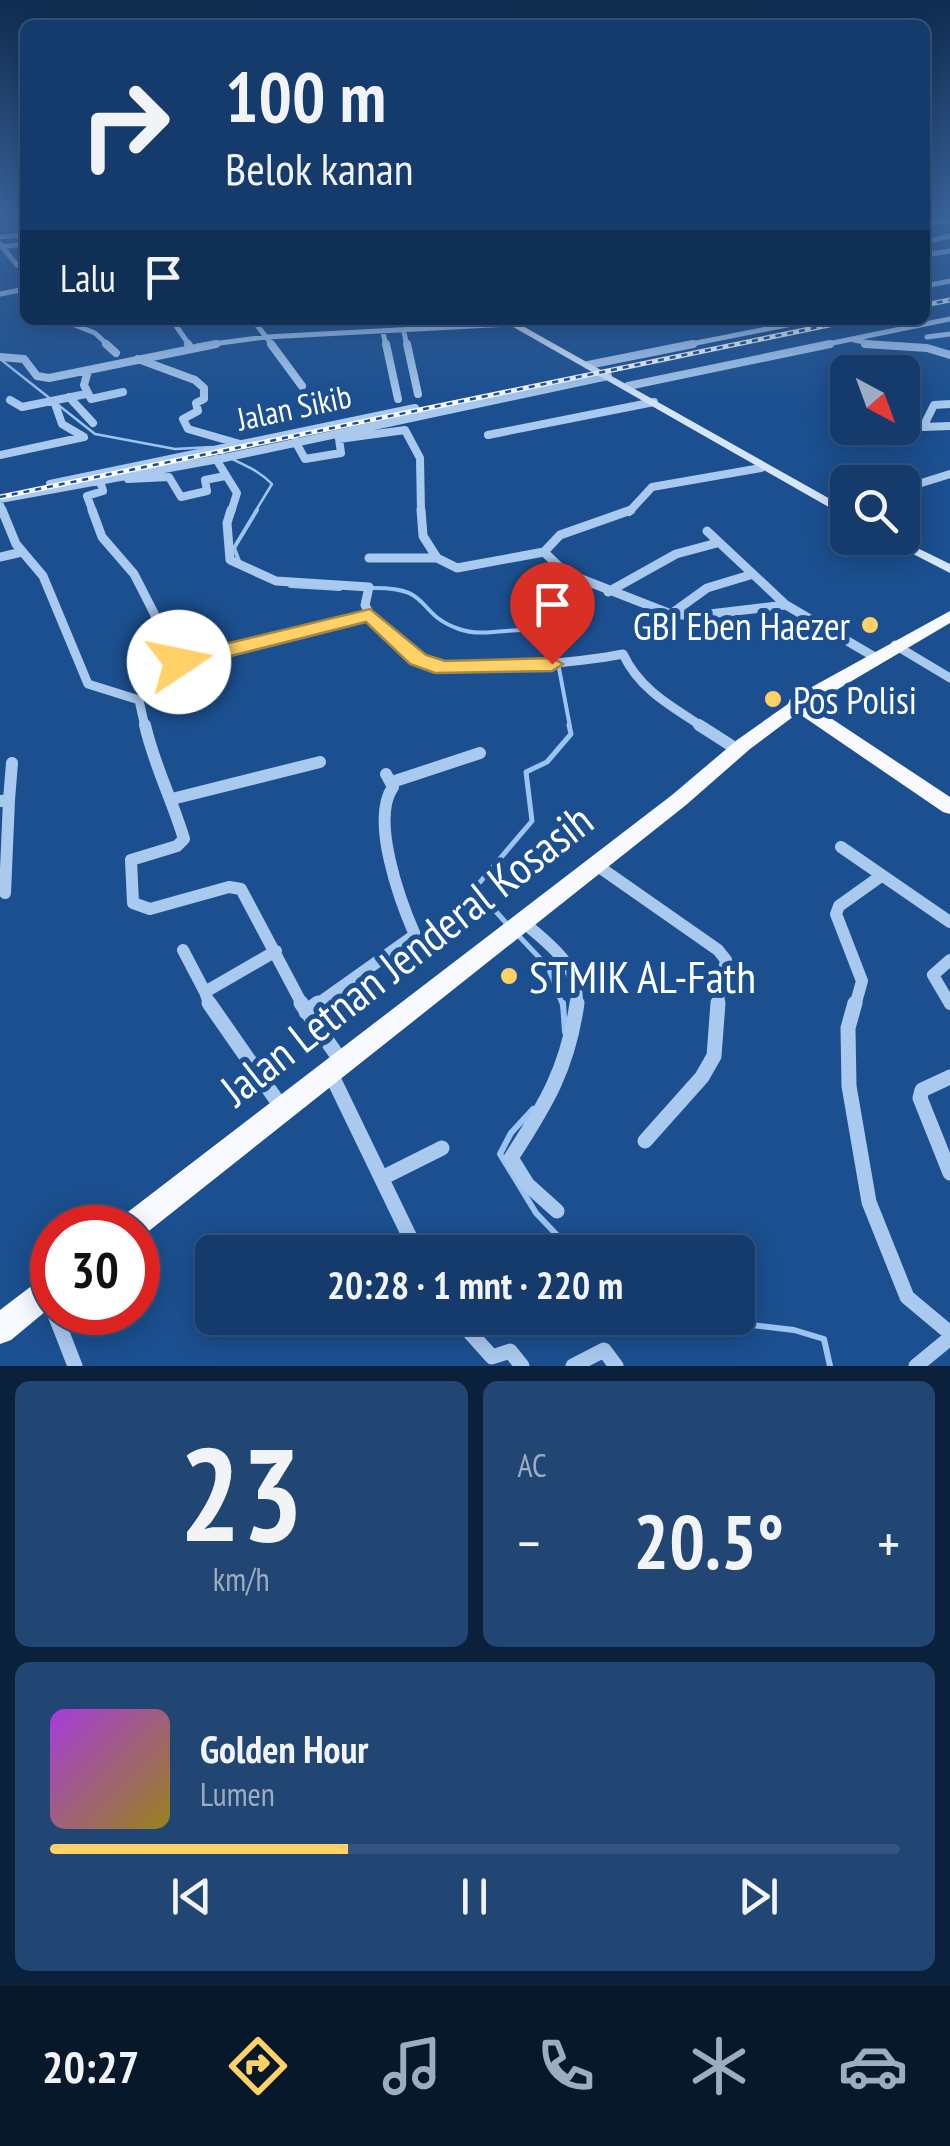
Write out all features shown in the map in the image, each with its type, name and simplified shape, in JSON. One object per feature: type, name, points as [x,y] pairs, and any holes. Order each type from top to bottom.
[{"type":"highway","name":"Jalan Letnan Jenderal Kosasih","points":[[159,1205],[679,800],[734,748],[796,703],[873,656],[950,616]]},
{"type":"highway","points":[[796,703],[950,807]]},
{"type":"highway","points":[[0,1329],[30,1313]]},
{"type":"main road","points":[[514,325],[628,386],[761,468],[830,499]]},
{"type":"main road","points":[[598,370],[614,361]]},
{"type":"main road","points":[[920,554],[950,569]]},
{"type":"street","points":[[74,325],[95,334],[116,353]]},
{"type":"street","points":[[175,325],[190,348]]},
{"type":"street","points":[[257,325],[302,386]]},
{"type":"street","points":[[0,357],[24,359],[41,378],[266,337],[477,325]]},
{"type":"street","points":[[407,1235],[336,1066],[276,950],[237,887],[150,909],[133,904],[131,860],[177,846],[184,839],[172,798],[154,767],[139,700],[133,695],[100,693],[88,684],[44,576],[22,552],[0,496],[100,481],[360,431],[598,370],[614,361],[788,325]]},
{"type":"street","points":[[628,386],[924,325]]},
{"type":"street","points":[[383,332],[398,400]]},
{"type":"street","points":[[404,332],[418,394]]},
{"type":"street","points":[[927,337],[950,334]]},
{"type":"street","points":[[852,339],[868,346],[926,347],[950,355]]},
{"type":"street","points":[[137,358],[204,388],[204,400],[196,403],[198,411],[183,419],[188,429],[240,444]]},
{"type":"street","name":"Jalan Sikib","points":[[0,496],[598,370]]},
{"type":"street","points":[[86,394],[88,371]]},
{"type":"street","points":[[86,394],[92,399],[123,392]]},
{"type":"street","points":[[10,400],[19,407],[86,394]]},
{"type":"street","points":[[67,398],[93,423]]},
{"type":"street","points":[[0,455],[84,437],[62,424],[54,401]]},
{"type":"street","points":[[488,435],[654,402]]},
{"type":"street","points":[[950,404],[934,406],[924,428],[950,426]]},
{"type":"street","points":[[295,441],[307,459],[341,453],[338,440],[360,431],[406,431],[420,460],[419,513],[426,544],[437,558]]},
{"type":"street","points":[[220,458],[225,476],[237,493],[227,522],[230,560],[250,575],[299,584],[370,589],[365,605],[370,615],[418,659],[442,668],[520,663],[573,665],[622,654],[633,674],[651,693],[734,748]]},
{"type":"street","points":[[544,552],[547,544],[560,535],[628,513],[652,487],[761,468]]},
{"type":"street","points":[[920,483],[950,474]]},
{"type":"street","points":[[116,481],[170,477],[181,497],[207,492],[204,480],[225,476]]},
{"type":"street","points":[[100,481],[103,491],[87,496],[102,536],[134,574],[179,662],[370,615]]},
{"type":"street","points":[[707,532],[786,604],[873,656]]},
{"type":"street","points":[[608,592],[676,554],[718,543]]},
{"type":"street","points":[[0,557],[22,552]]},
{"type":"street","points":[[369,558],[437,558],[458,568],[544,552]]},
{"type":"street","points":[[544,552],[566,574],[671,614],[693,616],[786,604]]},
{"type":"street","points":[[671,614],[707,588],[750,574]]},
{"type":"street","points":[[895,645],[950,678]]},
{"type":"street","points":[[306,1012],[415,934],[401,902],[386,832],[384,798],[393,793],[389,778],[480,754]]},
{"type":"street","points":[[172,798],[320,762]]},
{"type":"street","points":[[5,893],[9,882],[4,800],[12,763]]},
{"type":"street","points":[[841,848],[950,922]]},
{"type":"street","points":[[594,864],[718,950],[726,960],[720,981],[714,1056],[702,1078],[645,1141]]},
{"type":"street","points":[[881,876],[839,906],[836,914],[862,981],[848,1028],[849,1086],[869,1202],[907,1297],[950,1336],[916,1366]]},
{"type":"street","points":[[522,920],[568,960],[577,980],[572,1038],[556,1088],[511,1158],[527,1184],[556,1211]]},
{"type":"street","points":[[182,950],[212,1012],[282,1108]]},
{"type":"street","points":[[205,992],[276,950]]},
{"type":"street","points":[[950,960],[933,975],[950,1004]]},
{"type":"street","points":[[950,1078],[922,1090],[920,1098],[950,1173]]},
{"type":"street","points":[[382,1178],[442,1148]]},
{"type":"street","points":[[64,1335],[75,1366]]},
{"type":"street","points":[[472,1335],[492,1357],[510,1350],[522,1366]]},
{"type":"street","points":[[574,1366],[604,1350],[616,1366]]},
{"type":"waterway","points":[[0,359],[95,434],[175,449],[212,447],[258,472],[272,484],[255,512]]},
{"type":"waterway","points":[[239,561],[234,548],[257,510]]},
{"type":"waterway","points":[[290,586],[340,589]]},
{"type":"waterway","points":[[369,588],[404,591],[445,623],[459,629],[482,633],[529,630],[553,636],[570,727]]},
{"type":"waterway","points":[[507,924],[475,888],[532,821],[526,772],[547,762],[571,734],[569,725]]},
{"type":"waterway","points":[[517,934],[548,967],[563,1006]]},
{"type":"waterway","points":[[563,1003],[565,1032]]},
{"type":"waterway","points":[[533,1109],[511,1133],[500,1154],[536,1213],[557,1235]]},
{"type":"waterway","points":[[755,1325],[824,1339],[830,1366]]},
{"type":"railway","points":[[930,304],[950,300]]},
{"type":"railway","points":[[0,497],[829,325]]},
{"type":"place","name":"GBI Eben Haezer","points":[[870,625]]},
{"type":"place","name":"Pos Polisi","points":[[773,699]]},
{"type":"place","name":"STMIK AL-Fath","points":[[509,976]]},
{"type":"route","points":[[179,662],[370,615],[418,659],[442,668],[552,664]]}]
